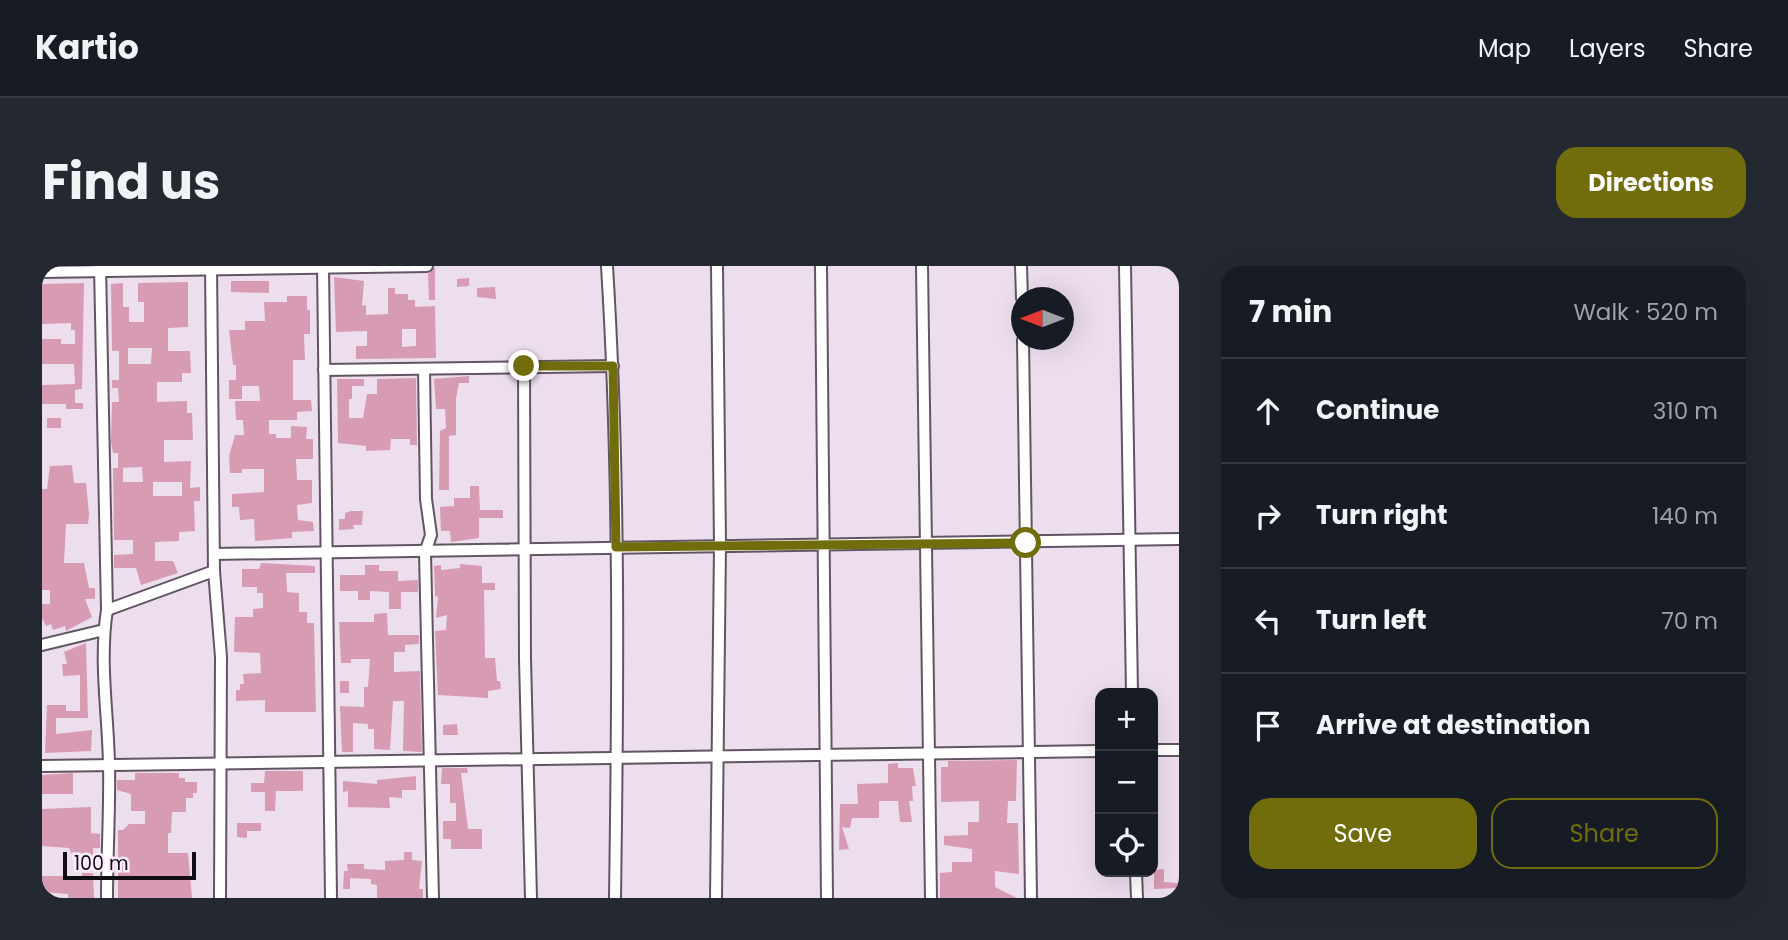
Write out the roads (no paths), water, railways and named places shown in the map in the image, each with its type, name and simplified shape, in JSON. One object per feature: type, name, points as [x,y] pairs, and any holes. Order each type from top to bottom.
[{"type":"street","points":[[42,272],[427,266]]},
{"type":"street","points":[[607,266],[613,366],[616,547],[615,898]]},
{"type":"street","points":[[716,898],[720,546],[718,266]]},
{"type":"street","points":[[821,266],[826,544],[827,898]]},
{"type":"street","points":[[922,266],[931,898]]},
{"type":"street","points":[[1021,266],[1022,287]]},
{"type":"street","points":[[1125,266],[1132,540],[1132,688]]},
{"type":"street","points":[[323,267],[331,898]]},
{"type":"street","points":[[211,268],[214,571],[221,657],[220,898]]},
{"type":"street","points":[[100,269],[107,610],[104,630],[109,764],[107,898]]},
{"type":"street","points":[[1023,350],[1031,898]]},
{"type":"street","points":[[524,366],[524,547],[531,898]]},
{"type":"street","points":[[324,370],[613,366]]},
{"type":"street","points":[[424,369],[426,499],[430,535],[425,553],[432,762],[433,898]]},
{"type":"street","points":[[214,554],[425,553],[524,547],[1026,543],[1179,539]]},
{"type":"street","points":[[107,610],[214,571]]},
{"type":"street","points":[[42,645],[104,630]]},
{"type":"street","points":[[1158,750],[1179,750]]},
{"type":"street","points":[[42,766],[1095,751]]},
{"type":"street","points":[[1136,877],[1137,898]]}]
